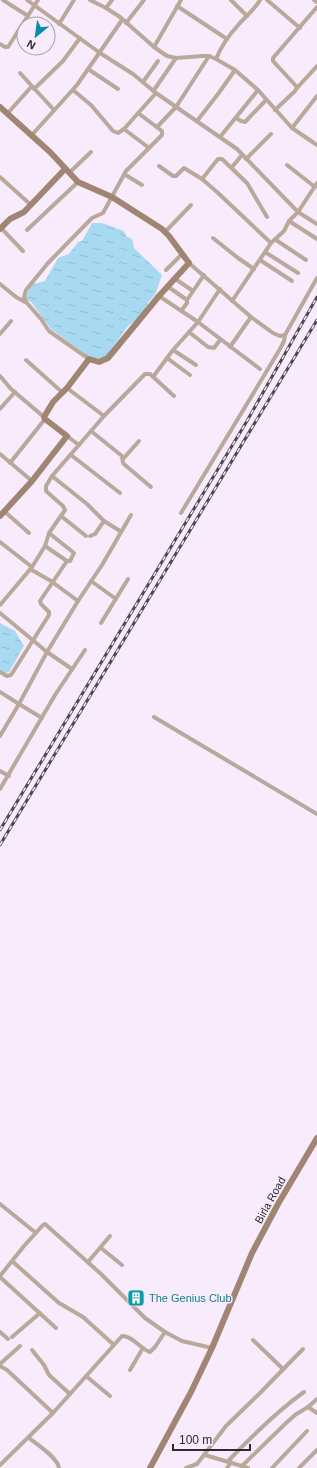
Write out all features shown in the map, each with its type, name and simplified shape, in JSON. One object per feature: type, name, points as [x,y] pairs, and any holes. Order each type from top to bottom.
[{"type":"street","points":[[1,0],[28,16],[38,0]]},
{"type":"street","points":[[27,0],[237,150],[298,212],[317,224]]},
{"type":"street","points":[[59,24],[74,0]]},
{"type":"street","points":[[90,0],[106,8],[167,56],[176,58],[209,56],[234,70],[258,90],[292,128],[317,145]]},
{"type":"street","points":[[106,8],[112,0]]},
{"type":"street","points":[[126,23],[144,0]]},
{"type":"street","points":[[154,46],[181,0]]},
{"type":"street","points":[[230,0],[247,16]]},
{"type":"street","points":[[216,59],[222,45],[260,0]]},
{"type":"street","points":[[267,0],[300,28]]},
{"type":"street","points":[[177,6],[228,38]]},
{"type":"street","points":[[297,88],[273,59],[317,7]]},
{"type":"street","points":[[31,136],[73,90],[122,20]]},
{"type":"street","points":[[0,44],[8,47],[16,37]]},
{"type":"street","points":[[7,114],[63,61],[80,38]]},
{"type":"street","points":[[157,127],[176,107],[209,56]]},
{"type":"street","points":[[73,90],[91,105],[113,131],[118,134],[155,92],[176,58]]},
{"type":"street","points":[[143,82],[158,61]]},
{"type":"street","points":[[275,110],[317,66]]},
{"type":"street","points":[[88,69],[118,89]]},
{"type":"street","points":[[197,121],[234,70]]},
{"type":"street","points":[[20,74],[54,110]]},
{"type":"street","points":[[220,137],[258,90]]},
{"type":"street","points":[[292,128],[317,96]]},
{"type":"street","points":[[236,118],[241,122],[245,122],[266,100]]},
{"type":"street","points":[[0,107],[50,152],[78,182],[112,198],[165,232],[189,263],[250,317],[277,336],[285,334]]},
{"type":"street","points":[[26,302],[24,297],[26,290],[48,263],[92,218],[102,213],[112,198],[124,174],[133,163],[163,134],[162,131],[138,113]]},
{"type":"street","points":[[124,129],[149,148]]},
{"type":"street","points":[[246,159],[272,134]]},
{"type":"street","points":[[23,251],[0,228],[10,219],[21,214],[67,171],[91,152]]},
{"type":"street","points":[[232,167],[242,155]]},
{"type":"street","points":[[202,179],[219,158],[232,167],[247,183],[267,217]]},
{"type":"street","points":[[287,165],[315,187],[317,194]]},
{"type":"street","points":[[158,166],[173,176],[176,176],[184,168],[202,179],[233,206],[271,243]]},
{"type":"street","points":[[124,174],[142,185]]},
{"type":"street","points":[[0,177],[31,205]]},
{"type":"street","points":[[27,230],[78,182]]},
{"type":"street","points":[[232,301],[271,243],[284,231],[289,221],[298,212],[315,187]]},
{"type":"street","points":[[165,232],[191,205]]},
{"type":"street","points":[[289,221],[317,239]]},
{"type":"street","points":[[213,238],[254,269]]},
{"type":"street","points":[[276,240],[306,260]]},
{"type":"street","points":[[265,252],[298,273]]},
{"type":"street","points":[[166,270],[182,254]]},
{"type":"street","points":[[260,260],[292,281]]},
{"type":"street","points":[[0,284],[16,297],[26,302],[50,331],[62,338],[89,360],[99,362],[108,358],[167,286],[189,263]]},
{"type":"street","points":[[181,311],[204,275]]},
{"type":"street","points":[[174,278],[193,291]]},
{"type":"street","points":[[181,513],[280,349],[284,342],[285,334],[317,278]]},
{"type":"street","points":[[167,286],[187,300]]},
{"type":"street","points":[[153,377],[173,350],[198,322],[220,289]]},
{"type":"street","points":[[159,296],[198,322],[260,369]]},
{"type":"street","points":[[230,347],[250,317]]},
{"type":"street","points":[[0,334],[11,321]]},
{"type":"street","points":[[190,332],[210,348],[214,348],[220,340]]},
{"type":"street","points":[[173,350],[196,365]]},
{"type":"street","points":[[167,358],[190,375]]},
{"type":"street","points":[[26,360],[65,391],[104,416]]},
{"type":"street","points":[[10,463],[44,418],[53,402],[65,391],[89,360]]},
{"type":"street","points":[[0,605],[31,568],[45,546],[49,533],[65,510],[65,508],[46,491],[46,486],[52,476],[90,431],[145,374],[153,377],[174,396]]},
{"type":"street","points":[[0,376],[15,392],[44,418],[79,445]]},
{"type":"street","points":[[0,409],[15,392]]},
{"type":"street","points":[[90,431],[122,456],[123,463],[150,487]]},
{"type":"street","points":[[28,533],[2,514],[32,481],[67,436]]},
{"type":"street","points":[[123,459],[139,441]]},
{"type":"street","points":[[0,454],[32,481]]},
{"type":"street","points":[[71,455],[120,493]]},
{"type":"street","points":[[52,476],[87,504],[104,521],[120,531]]},
{"type":"street","points":[[0,736],[47,652],[102,565],[130,515]]},
{"type":"street","points":[[62,516],[88,536],[95,534],[104,521]]},
{"type":"street","points":[[0,672],[7,676],[11,675],[33,640],[49,612],[40,601],[67,561],[70,562],[74,553],[49,533]]},
{"type":"street","points":[[0,542],[31,568],[78,601]]},
{"type":"street","points":[[45,546],[67,561]]},
{"type":"street","points":[[101,623],[128,579]]},
{"type":"street","points":[[91,581],[116,599]]},
{"type":"street","points":[[0,613],[47,652],[72,670]]},
{"type":"street","points":[[0,789],[84,650]]},
{"type":"street","points":[[0,692],[42,718]]},
{"type":"street","points":[[154,717],[317,814]]},
{"type":"street","points":[[0,771],[8,776]]},
{"type":"street","name":"Birla Road","points":[[150,1468],[191,1392],[212,1348],[252,1253],[278,1204],[317,1138]]},
{"type":"street","points":[[0,1204],[36,1233]]},
{"type":"street","points":[[56,1328],[0,1277],[12,1261],[45,1224],[88,1262],[137,1310],[165,1332],[186,1343],[212,1348]]},
{"type":"street","points":[[88,1262],[110,1236]]},
{"type":"street","points":[[101,1248],[122,1265]]},
{"type":"street","points":[[12,1261],[59,1304],[83,1317],[114,1345]]},
{"type":"street","points":[[0,1268],[4,1271]]},
{"type":"street","points":[[0,1332],[10,1338],[40,1313]]},
{"type":"street","points":[[0,1465],[53,1413],[122,1336],[146,1351],[152,1352],[165,1332]]},
{"type":"street","points":[[253,1340],[283,1369]]},
{"type":"street","points":[[20,1346],[0,1365],[53,1413]]},
{"type":"street","points":[[130,1370],[143,1348]]},
{"type":"street","points":[[186,1468],[199,1466],[226,1426],[303,1349]]},
{"type":"street","points":[[32,1350],[44,1365],[49,1375],[70,1394]]},
{"type":"street","points":[[86,1376],[110,1396]]},
{"type":"street","points":[[227,1468],[230,1462],[255,1433],[273,1416],[304,1392]]},
{"type":"street","points":[[242,1466],[290,1419],[317,1399]]},
{"type":"street","points":[[308,1407],[317,1413]]},
{"type":"street","points":[[272,1468],[307,1430]]},
{"type":"street","points":[[29,1438],[54,1459],[59,1464],[59,1468]]},
{"type":"street","points":[[299,1468],[317,1450]]},
{"type":"street","points":[[205,1455],[248,1468]]},
{"type":"water","points":[[92,223],[102,223],[124,231],[126,236],[132,239],[134,248],[162,275],[155,295],[149,301],[141,316],[127,327],[106,358],[92,359],[51,329],[31,302],[25,299],[31,285],[45,281],[58,258],[69,254],[78,242],[82,241]]},
{"type":"water","points":[[0,623],[15,631],[24,646],[9,672],[2,674],[0,671]]},
{"type":"railway","points":[[0,830],[247,421],[317,297]]},
{"type":"railway","points":[[0,845],[317,320]]},
{"type":"place","name":"The Genius Club","points":[[136,1298]]}]
